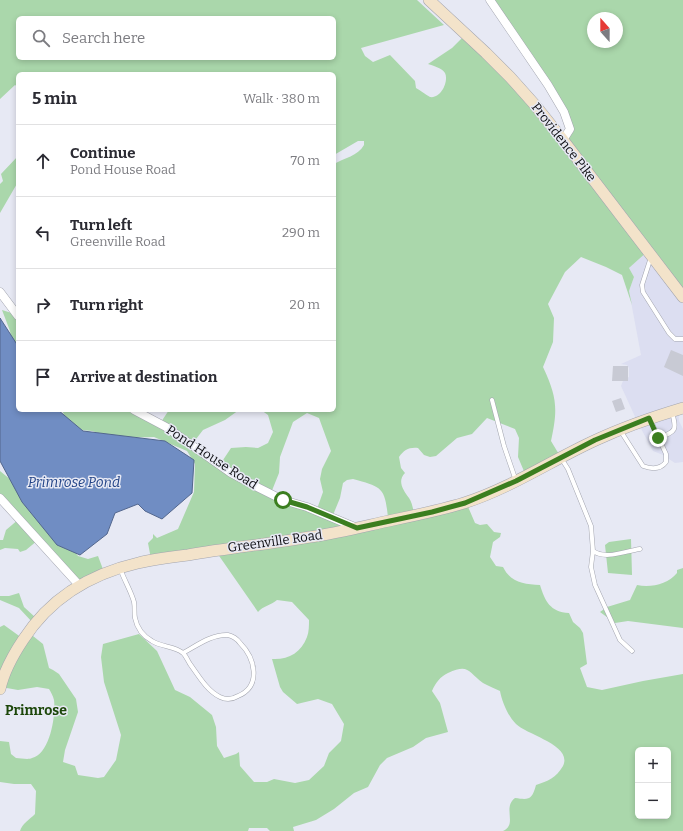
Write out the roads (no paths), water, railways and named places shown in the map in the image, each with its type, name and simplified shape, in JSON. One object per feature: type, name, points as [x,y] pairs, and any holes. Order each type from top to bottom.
[{"type":"main road","name":"Providence Pike","points":[[429,0],[510,77],[563,140],[683,297]]},
{"type":"main road","name":"Greenville Road","points":[[0,688],[12,658],[36,621],[57,600],[92,578],[139,563],[216,550],[310,537],[432,512],[465,503],[516,481],[595,440],[620,429],[649,418],[678,410]]},
{"type":"street","points":[[490,0],[548,85],[564,112],[570,129],[563,140]]},
{"type":"street","points":[[0,292],[16,313]]},
{"type":"street","name":"Pond House Road","points":[[138,412],[166,427],[231,473],[259,488],[283,500],[307,507],[357,528]]},
{"type":"street","points":[[0,498],[79,586]]},
{"type":"lane","points":[[651,256],[642,285],[643,292],[669,333],[675,339],[683,339]]},
{"type":"lane","points":[[492,400],[504,446],[516,481]]},
{"type":"lane","points":[[658,438],[672,433],[675,428],[678,410]]},
{"type":"lane","points":[[620,429],[643,466],[656,469],[663,466],[666,462],[666,454],[649,418]]},
{"type":"lane","points":[[561,458],[568,469],[591,526],[593,551],[590,567],[595,585],[620,640],[632,651]]},
{"type":"lane","points":[[593,551],[599,555],[617,554],[640,549]]},
{"type":"lane","points":[[120,568],[134,603],[134,617],[142,634],[154,643],[183,653],[206,686],[220,697],[233,698],[243,694],[251,685],[254,678],[254,668],[250,655],[236,638],[228,635],[216,636],[183,653]]},
{"type":"water","name":"Primrose Pond","points":[[0,318],[16,343],[16,412],[60,412],[83,431],[165,441],[194,460],[192,493],[162,519],[145,511],[138,504],[115,513],[107,534],[80,555],[57,545],[22,502],[0,461]]},
{"type":"district","name":"Primrose","points":[[36,710]]}]
